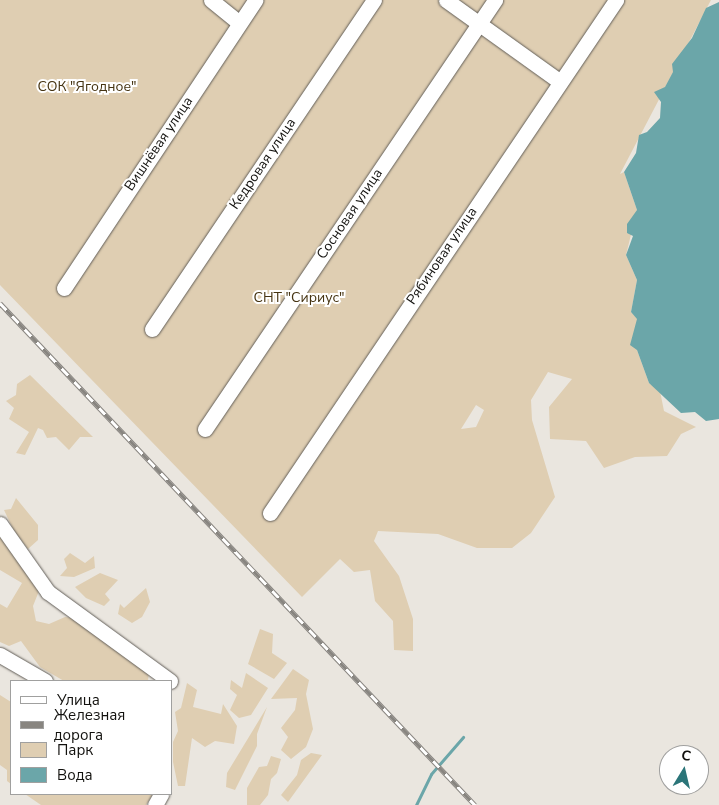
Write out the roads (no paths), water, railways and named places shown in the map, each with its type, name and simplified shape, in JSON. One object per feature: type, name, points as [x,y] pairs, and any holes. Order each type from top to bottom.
[{"type":"street","points":[[210,0],[239,23]]},
{"type":"street","name":"Вишнёвая улица","points":[[64,288],[255,0]]},
{"type":"street","name":"Кедровая улица","points":[[152,328],[374,0]]},
{"type":"street","points":[[446,0],[560,80]]},
{"type":"street","name":"Сосновая улица","points":[[205,429],[495,0]]},
{"type":"street","name":"Рябиновая улица","points":[[270,514],[560,80],[616,0]]},
{"type":"street","points":[[0,524],[48,592],[169,680]]},
{"type":"street","points":[[0,655],[43,680]]},
{"type":"water","points":[[719,2],[719,419],[706,421],[695,412],[681,413],[649,383],[637,350],[630,345],[637,319],[631,312],[637,280],[626,255],[633,236],[627,233],[627,224],[637,210],[624,172],[636,153],[639,135],[647,132],[660,118],[661,102],[654,92],[665,87],[673,72],[672,64],[692,38],[706,8]]},
{"type":"waterway","points":[[416,805],[431,774],[463,737]]},
{"type":"railway","points":[[0,303],[475,805]]},
{"type":"park label","name":"СОК \"Ягодное\"","points":[[87,87]]},
{"type":"park label","name":"СНТ \"Сириус\"","points":[[299,298]]}]
